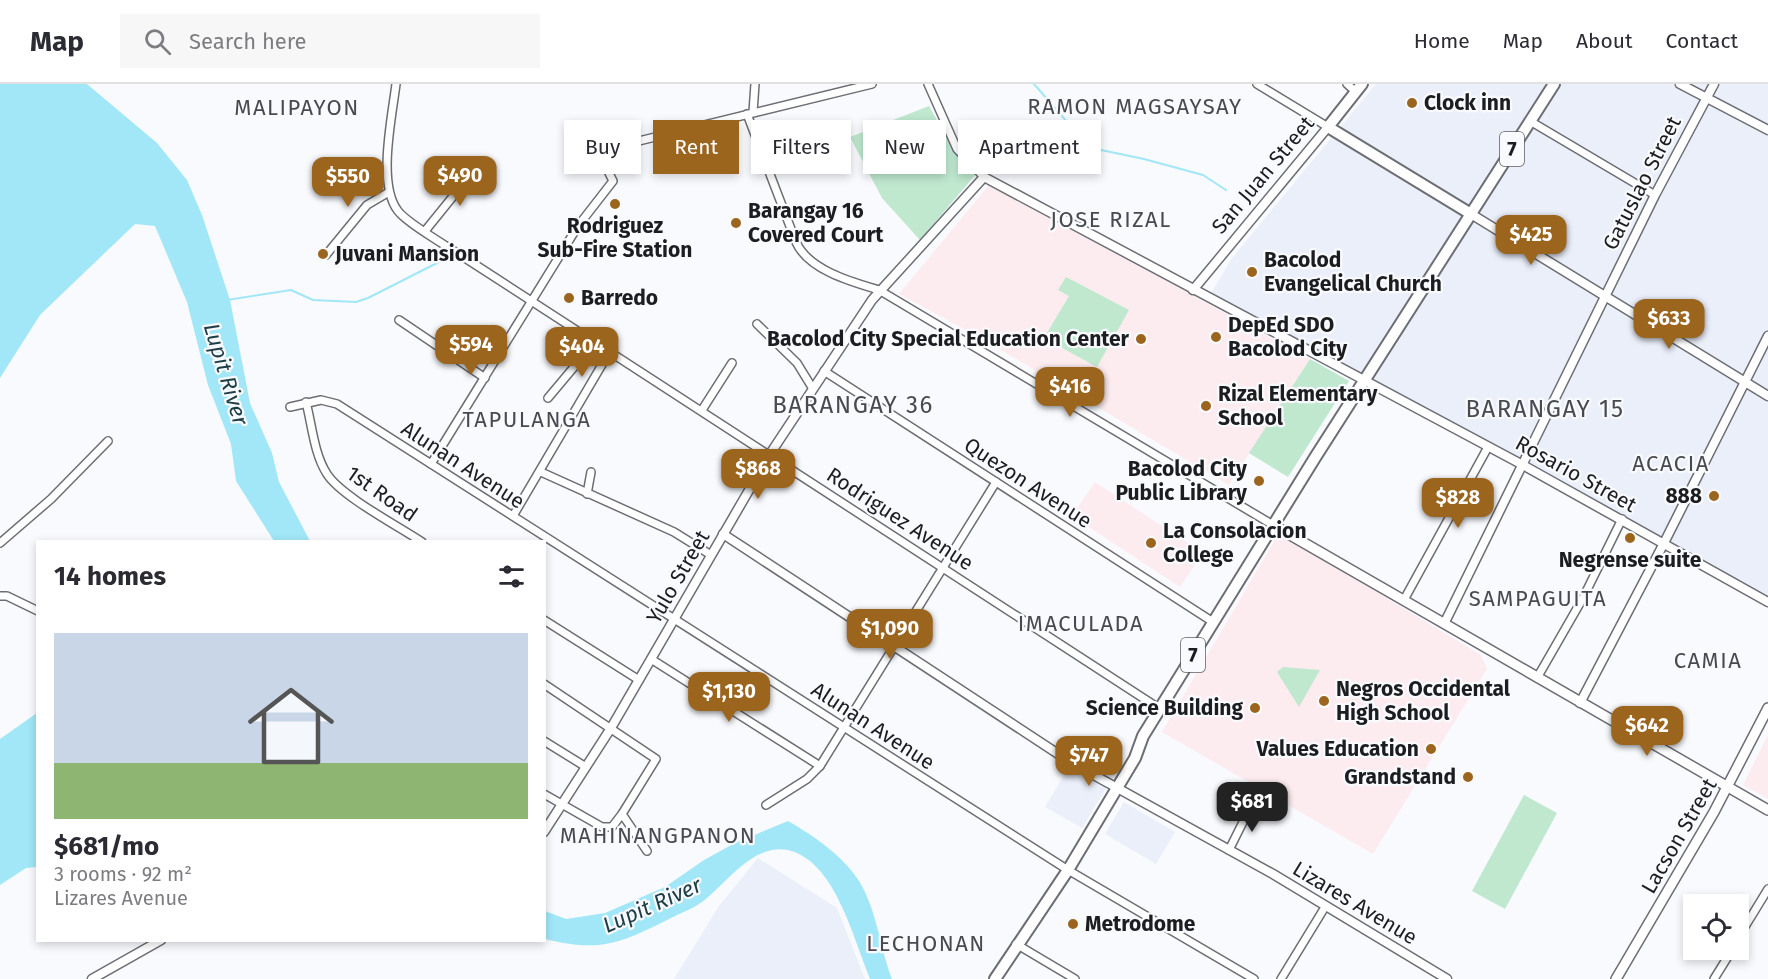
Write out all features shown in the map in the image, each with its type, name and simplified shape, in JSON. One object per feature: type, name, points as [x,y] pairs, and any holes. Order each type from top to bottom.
[{"type":"main road","name":"7","points":[[995,979],[1016,944],[1068,870],[1118,787],[1160,709],[1364,380],[1554,84]]},
{"type":"main road","name":"San Juan Street","points":[[1328,127],[1359,88]]},
{"type":"main road","points":[[1328,127],[1471,214]]},
{"type":"main road","points":[[1274,525],[1405,598],[1580,703],[1768,810]]},
{"type":"main road","name":"Lacson Street","points":[[1616,979],[1728,788],[1768,708]]},
{"type":"street","points":[[326,255],[367,205],[389,192],[387,164],[396,84]]},
{"type":"street","points":[[754,84],[750,113],[802,253],[849,282],[879,290],[1274,525]]},
{"type":"street","points":[[430,464],[578,226],[613,181],[597,151],[872,84]]},
{"type":"street","points":[[928,84],[957,149],[984,177]]},
{"type":"street","points":[[1257,84],[1328,127]]},
{"type":"street","points":[[1347,84],[1359,88]]},
{"type":"street","points":[[1680,84],[1768,130]]},
{"type":"street","name":"Gatuslao Street","points":[[1445,622],[1655,195],[1714,84]]},
{"type":"street","points":[[1530,121],[1655,195]]},
{"type":"street","name":"San Juan Street","points":[[1193,290],[1328,127]]},
{"type":"street","points":[[425,231],[476,168]]},
{"type":"street","name":"Rosario Street","points":[[984,177],[1521,464],[1768,602]]},
{"type":"street","name":"Yulo Street","points":[[546,829],[611,728],[770,454],[824,371],[879,290],[984,177]]},
{"type":"street","name":"Rodriguez Avenue","points":[[389,192],[399,212],[462,256],[1160,709]]},
{"type":"street","points":[[1471,214],[1768,396]]},
{"type":"street","points":[[399,320],[485,378]]},
{"type":"street","points":[[757,324],[797,363],[813,388]]},
{"type":"street","points":[[1580,703],[1664,543],[1768,336]]},
{"type":"street","points":[[548,398],[595,342]]},
{"type":"street","points":[[513,516],[541,472],[573,411],[610,351]]},
{"type":"street","points":[[702,410],[732,363]]},
{"type":"street","name":"Quezon Avenue","points":[[824,371],[1213,622]]},
{"type":"street","name":"Alunan Avenue","points":[[290,407],[306,402],[332,401],[1068,870],[1254,979]]},
{"type":"street","name":"1st Road","points":[[306,402],[321,460],[328,476],[357,499],[419,540]]},
{"type":"street","points":[[0,543],[51,499],[108,441]]},
{"type":"street","points":[[1405,598],[1488,447]]},
{"type":"street","points":[[541,472],[674,532],[711,555]]},
{"type":"street","points":[[587,494],[591,472]]},
{"type":"street","points":[[766,805],[807,779],[820,766],[996,482]]},
{"type":"street","points":[[1538,678],[1583,598],[1622,519]]},
{"type":"street","name":"Lizares Avenue","points":[[723,534],[1072,763],[1230,850],[1447,979]]},
{"type":"street","points":[[0,596],[7,596],[36,610]]},
{"type":"street","points":[[546,621],[639,680]]},
{"type":"street","points":[[651,659],[820,766]]},
{"type":"street","points":[[546,685],[656,759],[612,827],[607,828],[562,806],[546,795]]},
{"type":"street","points":[[546,742],[586,767]]},
{"type":"street","points":[[1230,850],[1252,804]]},
{"type":"street","points":[[622,814],[647,851]]},
{"type":"street","points":[[1749,920],[1768,889]]},
{"type":"street","points":[[1281,979],[1325,908]]},
{"type":"street","points":[[92,979],[157,942]]},
{"type":"street","points":[[1016,944],[1075,979]]},
{"type":"street","points":[[1714,979],[1726,960]]},
{"type":"shaded area","points":[[1376,84],[1768,84],[1768,595],[1211,293],[1232,258]]},
{"type":"shaded area","points":[[989,185],[1310,359],[1229,485],[979,337],[899,294]]},
{"type":"shaded area","name":"La Consolacion College","points":[[1095,482],[1203,553],[1180,587],[1072,516]]},
{"type":"shaded area","name":"Negros Occidental High School","points":[[1279,533],[1481,655],[1487,669],[1373,854],[1162,732]]},
{"type":"shaded area","points":[[1768,737],[1768,799],[1743,785]]},
{"type":"shaded area","points":[[1069,767],[1106,788],[1082,828],[1045,807]]},
{"type":"shaded area","points":[[1124,802],[1175,832],[1156,864],[1105,834]]},
{"type":"shaded area","points":[[758,858],[837,908],[865,979],[674,979],[719,906]]},
{"type":"green space","points":[[929,106],[937,120],[893,120]]},
{"type":"green space","points":[[863,132],[863,162],[851,139],[851,137]]},
{"type":"green space","points":[[946,137],[958,156],[958,174],[976,174],[920,240],[882,198],[869,174],[946,174]]},
{"type":"green space","points":[[1066,277],[1129,310],[1097,367],[1044,338],[1069,296],[1058,290]]},
{"type":"green space","points":[[1310,359],[1349,381],[1288,477],[1249,453]]},
{"type":"green space","points":[[1283,667],[1320,670],[1299,707],[1277,672]]},
{"type":"green space","points":[[1524,795],[1557,813],[1505,909],[1472,891]]},
{"type":"water","name":"Lupit River","points":[[0,84],[87,84],[157,143],[187,180],[202,215],[230,300],[250,403],[272,453],[279,482],[309,540],[273,540],[236,481],[231,444],[208,385],[187,302],[155,226],[135,224],[40,315],[0,378]]},
{"type":"water","points":[[36,714],[36,867],[26,868],[0,885],[0,739]]},
{"type":"water","name":"Lupit River","points":[[788,821],[827,847],[852,872],[865,892],[892,979],[870,979],[848,920],[826,878],[805,857],[787,850],[768,851],[751,859],[699,904],[638,934],[596,945],[546,939],[546,911],[566,919],[605,913],[665,887],[704,860],[735,843]]},
{"type":"waterway","points":[[1034,84],[1068,123],[1081,130],[1101,150],[1203,175],[1226,190]]},
{"type":"waterway","points":[[227,300],[291,290],[313,300],[356,302],[443,260]]},
{"type":"place","name":"Clock inn","points":[[1412,103]]},
{"type":"place","name":"Rodriguez Sub-Fire Station","points":[[615,204]]},
{"type":"place","name":"Barangay 16 Covered Court","points":[[736,223]]},
{"type":"place","name":"Juvani Mansion","points":[[323,254]]},
{"type":"place","name":"Bacolod Evangelical Church","points":[[1252,272]]},
{"type":"place","name":"Barredo","points":[[569,298]]},
{"type":"place","name":"DepEd SDO Bacolod City","points":[[1216,337]]},
{"type":"place","name":"Bacolod City Special Education Center","points":[[1141,339]]},
{"type":"place","name":"Rizal Elementary School","points":[[1206,406]]},
{"type":"place","name":"Bacolod City Public Library","points":[[1259,481]]},
{"type":"place","name":"888","points":[[1714,496]]},
{"type":"place","name":"Negrense suite","points":[[1630,538]]},
{"type":"place","name":"La Consolacion College","points":[[1151,543]]},
{"type":"place","name":"Negros Occidental High School","points":[[1324,701]]},
{"type":"place","name":"Science Building","points":[[1255,708]]},
{"type":"place","name":"Values Education","points":[[1431,749]]},
{"type":"place","name":"Grandstand","points":[[1468,777]]},
{"type":"place","name":"Metrodome","points":[[1073,924]]},
{"type":"district","name":"RAMON MAGSAYSAY","points":[[1135,106]]},
{"type":"district","name":"MALIPAYON","points":[[297,107]]},
{"type":"district","name":"JOSE RIZAL","points":[[1111,219]]},
{"type":"district","name":"BARANGAY 36","points":[[853,405]]},
{"type":"district","name":"BARANGAY 15","points":[[1545,409]]},
{"type":"district","name":"TAPULANGA","points":[[527,419]]},
{"type":"district","name":"ACACIA","points":[[1671,463]]},
{"type":"district","name":"SAMPAGUITA","points":[[1538,598]]},
{"type":"district","name":"IMACULADA","points":[[1081,623]]},
{"type":"district","name":"CAMIA","points":[[1708,660]]},
{"type":"district","name":"MAHINANGPANON","points":[[658,835]]},
{"type":"district","name":"LECHONAN","points":[[926,943]]}]
